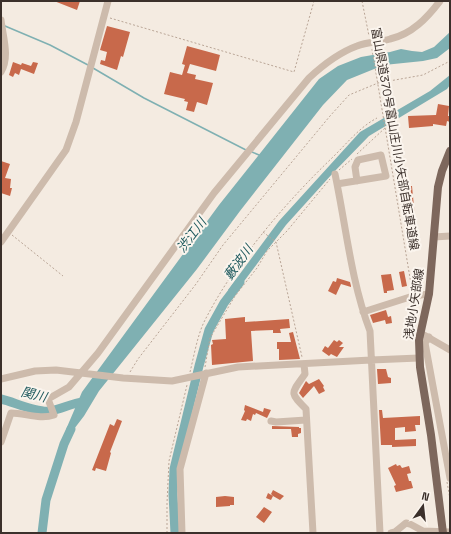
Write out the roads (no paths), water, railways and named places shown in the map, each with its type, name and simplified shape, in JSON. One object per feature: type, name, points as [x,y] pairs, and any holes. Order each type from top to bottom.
[{"type":"main road","name":"浅地小矢部線","points":[[445,532],[419,358],[419,340],[429,294],[438,187],[450,150]]},
{"type":"street","points":[[1,242],[66,150],[76,122],[108,1]]},
{"type":"street","points":[[1,442],[10,413],[20,413],[40,417],[54,415],[48,399],[70,387],[83,373],[214,193],[309,78],[339,54],[359,45],[372,46],[409,32],[427,18],[440,1]]},
{"type":"street","points":[[1,20],[6,57],[5,64],[1,72]]},
{"type":"street","points":[[337,184],[357,181],[386,176],[382,155],[358,160],[355,167],[357,181]]},
{"type":"street","points":[[335,174],[362,312],[370,331],[380,533]]},
{"type":"street","points":[[1,226],[8,232]]},
{"type":"street","points":[[434,237],[450,236]]},
{"type":"street","points":[[362,312],[413,296],[429,294]]},
{"type":"street","points":[[421,333],[450,350]]},
{"type":"street","points":[[429,337],[425,343],[450,478]]},
{"type":"street","points":[[1,379],[35,371],[56,370],[126,378],[172,381],[238,367],[419,358]]},
{"type":"street","points":[[304,364],[305,374],[293,392],[293,396],[306,409],[313,533]]},
{"type":"street","points":[[182,533],[180,469],[204,373]]},
{"type":"street","points":[[271,421],[306,420]]},
{"type":"street","points":[[391,533],[395,532],[406,523],[423,531],[445,532]]},
{"type":"water","points":[[450,32],[450,48],[437,58],[384,65],[347,80],[323,105],[240,211],[197,269],[99,391],[84,416],[61,446],[67,427],[82,392],[219,205],[319,79],[338,66],[361,57],[401,49],[422,52],[434,47]]},
{"type":"water","points":[[450,75],[450,85],[447,89],[369,136],[286,225],[236,292],[228,290],[279,221],[360,132],[430,91]]},
{"type":"waterway","points":[[5,26],[50,45],[88,65]]},
{"type":"waterway","points":[[93,68],[144,98],[246,150]]},
{"type":"waterway","points":[[252,152],[259,155]]},
{"type":"waterway","name":"藪波川","points":[[175,533],[173,494],[174,469],[199,366],[209,330],[224,303],[240,282]]},
{"type":"waterway","name":"関川","points":[[1,399],[32,409],[45,411],[83,402]]},
{"type":"waterway","name":"渋江川","points":[[42,533],[46,500],[64,444],[71,429]]}]
